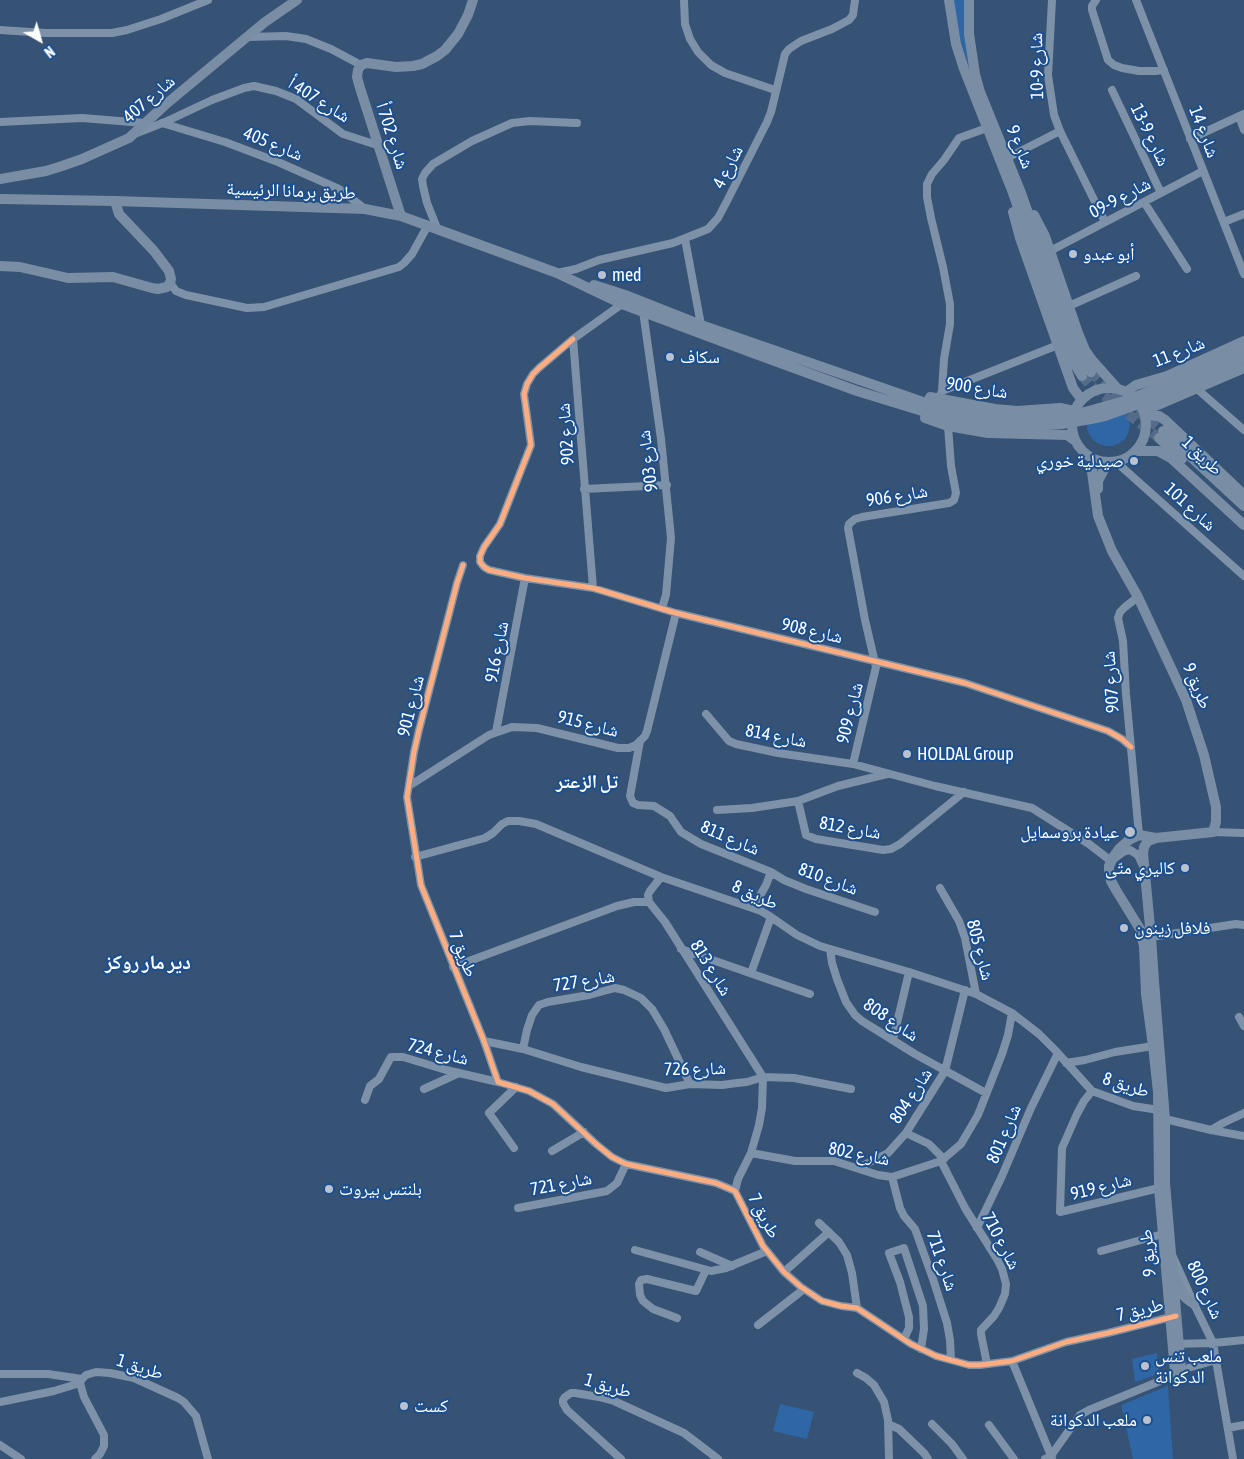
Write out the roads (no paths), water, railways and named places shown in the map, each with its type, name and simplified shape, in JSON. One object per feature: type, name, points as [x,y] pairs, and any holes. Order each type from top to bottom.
[{"type":"street","points":[[0,30],[46,33],[112,33],[161,19],[208,0]]},
{"type":"street","name":"شارع 407","points":[[0,179],[73,163],[134,134],[144,123],[247,37],[297,0]]},
{"type":"street","points":[[247,37],[286,36],[306,39],[331,49],[361,65],[367,63],[396,67],[413,66],[430,60],[445,50],[466,20],[472,0]]},
{"type":"street","points":[[684,0],[684,17],[690,39],[698,52],[711,65],[725,73],[775,90]]},
{"type":"street","name":"شارع 4","points":[[557,273],[576,269],[599,260],[660,247],[708,229],[718,218],[767,122],[783,59],[789,49],[808,38],[849,20],[853,15],[855,0]]},
{"type":"street","points":[[949,0],[956,44],[964,69],[987,128],[1017,193],[1070,355],[1087,374],[1078,353],[1050,251],[1038,222],[1017,193]]},
{"type":"street","name":"شارع 9","points":[[969,0],[968,34],[980,92],[1007,158],[1017,193],[1064,304]]},
{"type":"street","name":"شارع 9-10","points":[[1052,0],[1048,75],[1052,107],[1060,131],[1105,222]]},
{"type":"street","points":[[1096,0],[1092,10],[1108,60],[1122,68],[1155,72],[1164,70]]},
{"type":"street","name":"شارع 14","points":[[1136,0],[1244,274]]},
{"type":"street","name":"شارع 702 أ","points":[[361,65],[357,77],[401,216]]},
{"type":"street","name":"شارع 407 أ","points":[[134,134],[212,100],[254,86],[276,91],[296,99],[344,134],[377,145]]},
{"type":"street","name":"شارع 9-13","points":[[1112,90],[1162,193]]},
{"type":"street","points":[[1190,139],[1241,115],[1244,130]]},
{"type":"street","points":[[0,122],[82,118],[144,123]]},
{"type":"street","points":[[170,283],[176,291],[186,294],[247,308],[264,307],[399,267],[404,264],[432,227],[422,179],[433,164],[465,145],[512,123],[530,121],[577,123]]},
{"type":"street","name":"شارع 405","points":[[162,123],[225,142],[278,162],[339,189],[365,209]]},
{"type":"street","points":[[987,128],[959,138],[932,174],[927,184],[927,197],[931,218],[950,304],[950,324],[944,359],[941,395],[1058,345]]},
{"type":"street","points":[[1007,158],[1060,131]]},
{"type":"street","name":"شارع 9-09","points":[[1050,251],[1203,171]]},
{"type":"street","points":[[1017,193],[1013,210],[1020,238],[1073,388],[1082,400]]},
{"type":"street","name":"طريق برمانا الرئيسية","points":[[0,199],[365,209],[401,216],[568,278]]},
{"type":"street","points":[[0,266],[29,269],[68,278],[113,277],[158,289],[167,287],[171,276],[169,271],[154,251],[119,214],[115,201]]},
{"type":"street","points":[[1144,202],[1187,269]]},
{"type":"street","points":[[1224,222],[1244,214]]},
{"type":"street","points":[[685,239],[701,326]]},
{"type":"street","points":[[1064,304],[1136,276]]},
{"type":"street","points":[[568,278],[622,304],[840,385],[953,419],[988,433],[1067,435],[1084,452],[1094,458],[1111,462],[1126,458],[1135,451],[1143,440],[1146,428],[1144,413],[1137,400],[1121,390],[1092,360],[1085,350],[1064,304]]},
{"type":"street","points":[[568,278],[625,295],[701,326],[923,402],[953,419],[994,426],[1018,427],[1062,424],[1110,414],[1147,401],[1244,358]]},
{"type":"street","points":[[573,339],[622,304]]},
{"type":"street","name":"شارع 903","points":[[643,312],[667,485],[671,538],[666,595],[662,608]]},
{"type":"street","name":"شارع 902","points":[[573,339],[593,588]]},
{"type":"street","name":"شارع 908","points":[[573,339],[539,368],[527,384],[524,394],[531,445],[500,524],[480,556],[480,562],[484,567],[489,570],[526,578],[593,588],[676,613],[965,683],[1114,734],[1132,747]]},
{"type":"street","name":"شارع 11","points":[[1121,390],[1166,376],[1244,341]]},
{"type":"street","points":[[953,419],[976,415],[1015,418],[1058,416],[1085,412],[1128,400],[1244,349]]},
{"type":"street","points":[[1144,413],[1244,368]]},
{"type":"street","name":"شارع 900","points":[[875,386],[941,395],[995,409],[1017,411],[1060,408],[1074,411]]},
{"type":"street","points":[[1074,440],[1072,421],[1074,411],[1082,400],[1092,392],[1104,388],[1121,390]]},
{"type":"street","points":[[1196,388],[1244,430]]},
{"type":"street","points":[[1144,413],[1160,416],[1165,420],[1244,495]]},
{"type":"street","name":"شارع 906","points":[[875,660],[865,620],[848,528],[849,524],[855,519],[862,517],[949,503],[954,500],[956,493],[951,466],[953,419]]},
{"type":"street","name":"طريق 1","points":[[1244,506],[1161,434],[1181,457],[1244,519]]},
{"type":"street","points":[[1135,451],[1158,451],[1171,458],[1244,525]]},
{"type":"street","name":"طريق 9","points":[[1094,458],[1092,472],[1098,516],[1112,551],[1138,597],[1179,685],[1201,743],[1216,807],[1216,822],[1213,832]]},
{"type":"street","name":"طريق 9","points":[[1111,462],[1099,478],[1098,484],[1104,519],[1119,562]]},
{"type":"street","name":"شارع 101","points":[[1111,462],[1244,576]]},
{"type":"street","points":[[584,489],[667,485]]},
{"type":"street","name":"شارع 901","points":[[415,858],[407,797],[414,752],[463,565]]},
{"type":"street","name":"شارع 916","points":[[496,732],[526,578]]},
{"type":"street","name":"شارع 907","points":[[1138,597],[1120,612],[1118,618],[1123,641],[1139,834]]},
{"type":"street","name":"شارع 915","points":[[409,786],[478,742],[496,732],[512,727],[537,728],[624,749],[630,748],[640,741],[647,732],[676,613]]},
{"type":"street","name":"شارع 909","points":[[875,660],[876,673],[853,764],[1032,808],[1089,844],[1111,861]]},
{"type":"street","name":"شارع 814","points":[[706,714],[729,741],[736,744],[778,753],[853,764]]},
{"type":"street","name":"شارع 811","points":[[640,741],[630,792],[630,798],[633,803],[654,806],[670,816],[681,832],[701,844],[771,872]]},
{"type":"street","points":[[717,810],[752,808],[798,801],[838,786],[889,773]]},
{"type":"street","name":"شارع 812","points":[[798,801],[806,835],[816,839],[883,850],[891,849],[900,844],[964,792]]},
{"type":"street","name":"طريق 8","points":[[415,858],[485,838],[508,821],[536,824],[661,877],[753,908],[771,917],[797,936],[830,949],[976,994],[1012,1013],[1039,1034],[1092,1091],[1133,1106],[1159,1110]]},
{"type":"street","points":[[1111,861],[1124,844],[1139,834],[1156,838],[1213,832],[1244,833]]},
{"type":"street","name":"9 طريق","points":[[1156,838],[1148,841],[1144,847],[1143,860],[1166,1119],[1166,1184],[1172,1268],[1172,1316]]},
{"type":"street","points":[[1111,861],[1123,852],[1130,850],[1138,855],[1144,869]]},
{"type":"street","name":"7 طريق","points":[[415,858],[421,885],[484,1041],[498,1082],[529,1091],[553,1104],[596,1144],[612,1157],[626,1164],[716,1183],[735,1191],[762,1246],[784,1272],[822,1301],[857,1308],[921,1350],[936,1356],[969,1364],[1012,1361],[1066,1342],[1172,1316]]},
{"type":"street","name":"9 طريق","points":[[1111,861],[1109,870],[1111,881],[1138,924],[1144,940],[1146,994],[1159,1110],[1158,1150],[1162,1234],[1178,1371]]},
{"type":"street","points":[[753,908],[771,872]]},
{"type":"street","name":"شارع 810","points":[[771,872],[784,880],[814,892],[875,912]]},
{"type":"street","points":[[453,966],[617,906],[634,902],[649,902],[648,895],[661,877]]},
{"type":"street","name":"شارع 805","points":[[940,888],[965,938],[976,994]]},
{"type":"street","name":"شارع 813","points":[[649,902],[665,922],[763,1077]]},
{"type":"street","points":[[751,973],[771,917]]},
{"type":"street","points":[[1151,937],[1236,924],[1244,925]]},
{"type":"street","points":[[681,949],[810,994]]},
{"type":"street","name":"شارع 808","points":[[830,949],[837,979],[850,1009],[862,1021],[945,1071],[986,1093]]},
{"type":"street","points":[[893,1040],[909,972]]},
{"type":"street","name":"شارع 727","points":[[523,1050],[527,1030],[536,1007],[548,1002],[589,995],[615,988],[641,998],[652,1009],[664,1029],[690,1084]]},
{"type":"street","name":"شارع 804","points":[[858,1168],[888,1153],[906,1133],[945,1071],[965,990]]},
{"type":"street","name":"شارع 802","points":[[752,1154],[795,1161],[834,1160],[878,1175],[892,1177],[942,1160],[966,1138],[978,1115],[1002,1054],[1012,1013]]},
{"type":"street","points":[[1238,1017],[1244,1026]]},
{"type":"street","name":"شارع 726","points":[[484,1041],[666,1088],[690,1084],[722,1085],[747,1082],[763,1077],[794,1078],[851,1089]]},
{"type":"street","name":"طريق 8","points":[[1066,1063],[1153,1046]]},
{"type":"street","name":"شارع 801","points":[[977,1228],[1058,1053]]},
{"type":"street","name":"شارع 724","points":[[365,1100],[370,1086],[379,1079],[391,1057],[403,1056],[459,1073],[498,1082]]},
{"type":"street","points":[[424,1089],[459,1073]]},
{"type":"street","points":[[735,1191],[738,1179],[752,1154],[760,1125],[763,1077]]},
{"type":"street","points":[[514,1148],[489,1113],[516,1087]]},
{"type":"street","name":"شارع 919","points":[[1092,1091],[1077,1114],[1062,1148],[1060,1212],[1159,1188]]},
{"type":"street","points":[[1211,1130],[1244,1113]]},
{"type":"street","points":[[1166,1119],[1244,1136]]},
{"type":"street","points":[[552,1151],[584,1132]]},
{"type":"street","points":[[906,1133],[929,1144],[942,1160]]},
{"type":"street","name":"شارع 710","points":[[942,1160],[960,1199],[997,1259],[1006,1284],[1005,1294],[999,1308],[981,1330],[987,1364]]},
{"type":"street","name":"شارع 721","points":[[518,1208],[607,1191],[617,1183],[626,1164]]},
{"type":"street","name":"شارع 711","points":[[892,1177],[900,1208],[904,1216],[915,1228],[933,1279],[947,1323],[951,1360]]},
{"type":"street","points":[[819,1224],[839,1242],[850,1262],[857,1308]]},
{"type":"street","points":[[784,1272],[828,1232]]},
{"type":"street","points":[[1101,1252],[1162,1234]]},
{"type":"street","points":[[904,1339],[909,1328],[909,1317],[900,1282],[889,1253],[904,1248],[923,1306],[924,1329],[921,1350]]},
{"type":"street","points":[[635,1250],[706,1270],[717,1271],[767,1251]]},
{"type":"street","name":"شارع 800","points":[[1170,1250],[1213,1343],[1233,1459]]},
{"type":"street","points":[[700,1252],[732,1266]]},
{"type":"street","points":[[1172,1268],[1183,1295],[1194,1304]]},
{"type":"street","points":[[677,1318],[654,1309],[643,1301],[640,1295],[639,1284],[641,1280],[647,1279],[696,1291],[706,1270]]},
{"type":"street","points":[[758,1325],[804,1289]]},
{"type":"street","points":[[1175,1344],[1244,1340]]},
{"type":"street","points":[[1049,1458],[1080,1415],[1165,1379],[1178,1371],[1216,1360]]},
{"type":"street","points":[[1012,1361],[1049,1458]]},
{"type":"street","name":"طريق 1","points":[[0,1402],[54,1391],[81,1381],[91,1372],[110,1373],[134,1378],[178,1398],[191,1409],[196,1416],[208,1459]]},
{"type":"street","points":[[857,1373],[874,1385],[884,1402],[888,1424],[889,1459]]},
{"type":"street","points":[[0,1374],[48,1374],[81,1381],[84,1397],[104,1435],[104,1446],[95,1459]]},
{"type":"street","name":"طريق 1","points":[[622,1459],[568,1410],[563,1403],[565,1396],[575,1393],[599,1396],[614,1402],[684,1433],[718,1459]]},
{"type":"street","points":[[888,1424],[899,1429],[928,1459]]},
{"type":"street","points":[[932,1424],[952,1444],[963,1459]]},
{"type":"street","points":[[989,1425],[1014,1459]]},
{"type":"street","points":[[1228,1428],[1244,1426]]},
{"type":"street","points":[[0,1445],[21,1459]]},
{"type":"tunnel","points":[[1091,372],[1115,394],[1163,431]]},
{"type":"tunnel","points":[[1082,376],[1090,385],[1159,438]]},
{"type":"place","name":"أبو عبدو","points":[[1073,254]]},
{"type":"place","name":"med","points":[[602,275]]},
{"type":"place","name":"سكاف","points":[[670,357]]},
{"type":"place","name":"صيدلية خوري","points":[[1134,461]]},
{"type":"place","name":"HOLDAL Group","points":[[907,754]]},
{"type":"place","name":"عيادة بروسمايل","points":[[1130,832]]},
{"type":"place","name":"كاليري متّى","points":[[1185,868]]},
{"type":"place","name":"فلافل زينون","points":[[1124,928]]},
{"type":"place","name":"بلنتس بيروت","points":[[329,1189]]},
{"type":"place","name":"ملعب تنس الدكوانة","points":[[1145,1366]]},
{"type":"place","name":"كست","points":[[404,1406]]},
{"type":"place","name":"ملعب الدكوانة","points":[[1147,1420]]},
{"type":"district","name":"تل الزعتر","points":[[587,782]]},
{"type":"district","name":"دير مار روكز","points":[[148,963]]}]
